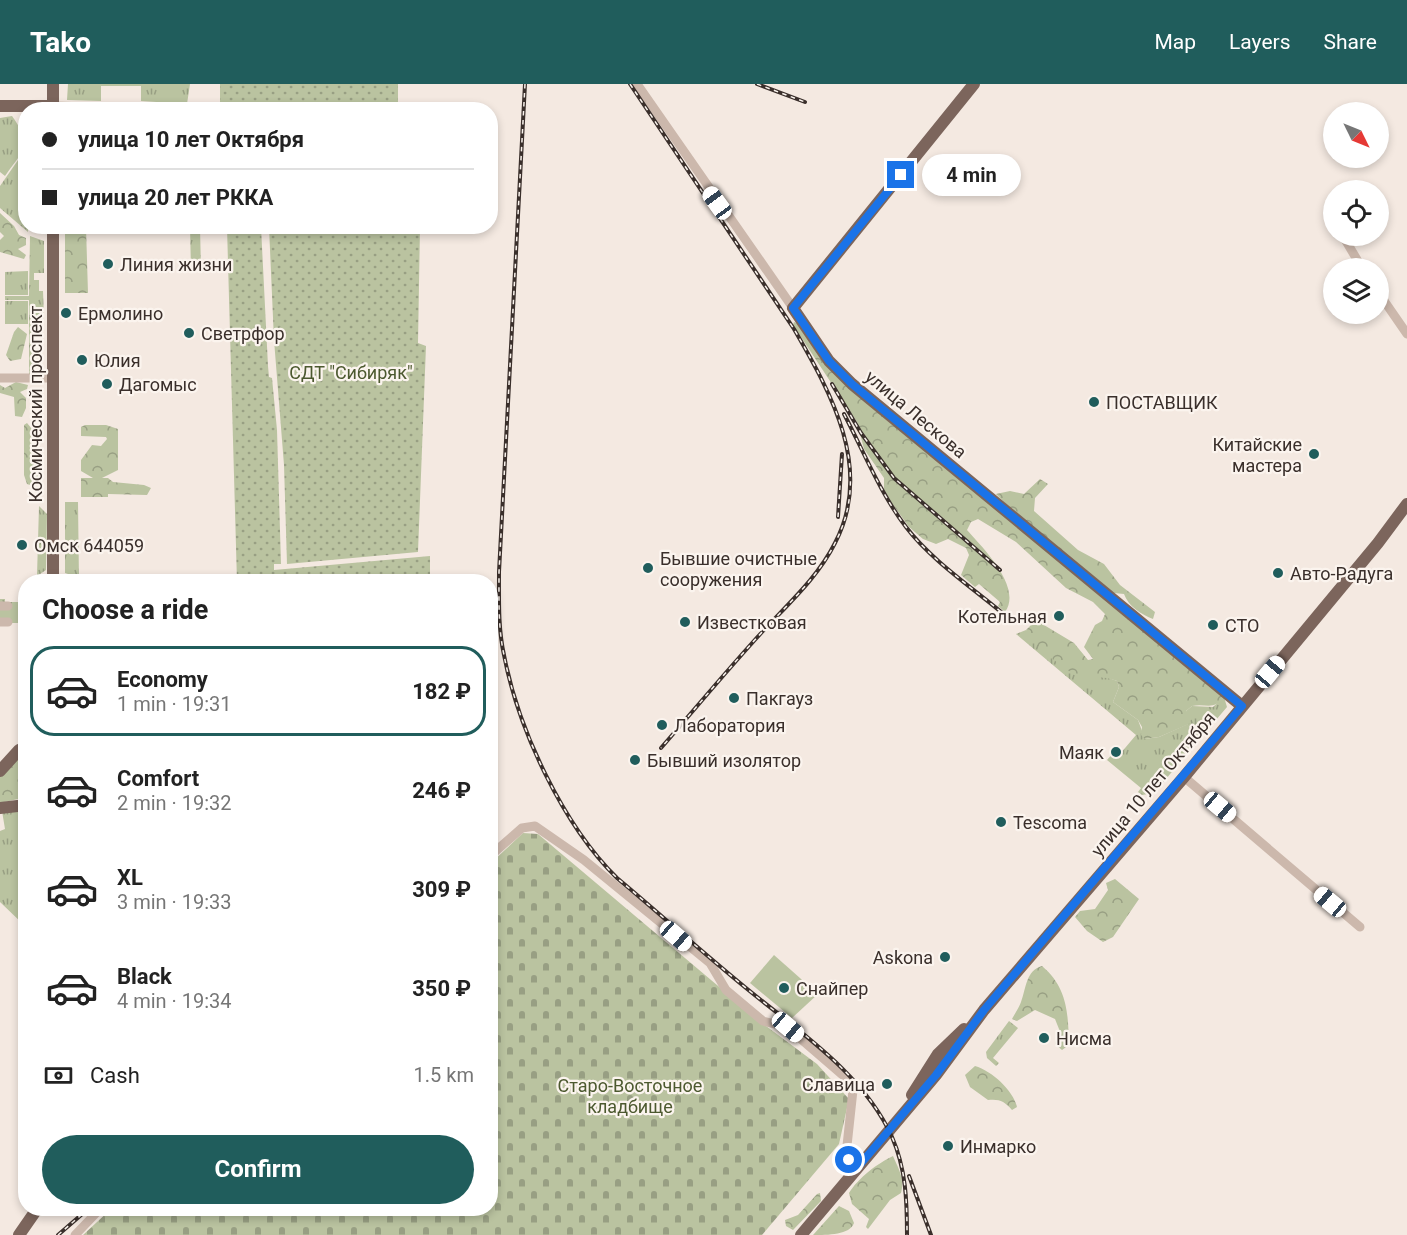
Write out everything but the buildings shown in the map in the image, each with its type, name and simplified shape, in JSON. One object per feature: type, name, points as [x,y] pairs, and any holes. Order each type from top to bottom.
[{"type":"main road","points":[[52,102],[53,84]]},
{"type":"main road","points":[[793,308],[974,84]]},
{"type":"main road","points":[[0,106],[18,107]]},
{"type":"main road","name":"Космический проспект","points":[[53,234],[53,574]]},
{"type":"main road","name":"улица Лескова","points":[[793,308],[829,361],[852,384],[1242,706]]},
{"type":"main road","name":"улица 10 лет Октября","points":[[801,1235],[901,1115],[921,1078],[938,1054],[977,1019],[1184,777],[1378,543],[1407,504]]},
{"type":"main road","name":"улица 10 лет Октября","points":[[1378,543],[1407,514]]},
{"type":"main road","points":[[0,771],[18,752]]},
{"type":"main road","points":[[0,808],[18,806]]},
{"type":"main road","points":[[19,1235],[32,1216]]},
{"type":"street","name":"улица Лескова","points":[[637,84],[793,308]]},
{"type":"street","points":[[1389,308],[1407,334]]},
{"type":"street","points":[[0,378],[52,378]]},
{"type":"street","points":[[1184,777],[1360,927]]},
{"type":"street","points":[[498,849],[522,828],[535,826],[584,860],[710,963],[723,987],[763,1021],[784,1024],[845,1077],[854,1090],[846,1155],[857,1168]]},
{"type":"street","points":[[75,1235],[93,1216]]},
{"type":"green space","points":[[68,84],[190,84],[187,102],[141,101],[141,86],[101,86],[101,101],[67,100]]},
{"type":"green space","points":[[220,84],[398,84],[398,102],[220,102]]},
{"type":"green space","points":[[12,116],[18,125],[18,158],[5,176],[0,172],[0,118]]},
{"type":"green space","points":[[18,160],[18,223],[0,208],[0,186]]},
{"type":"green space","points":[[0,213],[14,226],[19,235],[26,238],[26,245],[18,249],[26,255],[24,259],[0,252],[0,240],[4,236],[0,232]]},
{"type":"green space","points":[[65,234],[86,234],[88,293],[65,293]]},
{"type":"green space","points":[[190,234],[200,234],[201,269],[191,270]]},
{"type":"green space","points":[[227,234],[261,234],[268,366],[269,377],[272,378],[277,430],[281,564],[274,564],[274,570],[430,556],[430,574],[237,574]]},
{"type":"green space","name":"СДТ \"Сибиряк\"","points":[[269,234],[420,234],[418,343],[426,346],[418,552],[287,564],[284,465],[274,340]]},
{"type":"green space","points":[[30,236],[44,241],[44,273],[34,273],[34,280],[39,280],[39,291],[43,291],[44,318],[34,319],[35,341],[31,341],[35,374],[29,374],[29,300],[5,300],[5,296],[29,296]]},
{"type":"green space","points":[[28,271],[28,295],[5,295],[5,272]]},
{"type":"green space","points":[[5,301],[28,301],[28,324],[5,324]]},
{"type":"green space","points":[[794,322],[799,324],[817,349],[1224,697],[1217,704],[1192,706],[1186,711],[1192,717],[1189,724],[1159,737],[1145,739],[1141,735],[1142,727],[1138,720],[1113,702],[1119,687],[1117,681],[1075,674],[1048,655],[1026,630],[1033,623],[1039,622],[1074,643],[1088,660],[1093,659],[1084,647],[1095,625],[1102,621],[1105,614],[1093,602],[1066,588],[1016,542],[978,519],[971,522],[967,530],[990,557],[1005,580],[1009,591],[1009,602],[1005,612],[998,606],[1000,602],[979,584],[975,587],[961,575],[969,555],[966,548],[948,539],[936,544],[923,539],[909,527],[891,502],[884,489],[884,478],[864,449],[857,422],[793,325]]},
{"type":"green space","points":[[18,327],[27,334],[21,359],[10,361],[6,355]]},
{"type":"green space","points":[[16,382],[28,385],[27,389],[20,392],[26,398],[26,408],[22,417],[15,416],[14,397],[0,393],[0,385],[5,388]]},
{"type":"green space","points":[[27,423],[35,435],[38,450],[38,481],[33,486],[27,484],[24,475],[24,425]]},
{"type":"green space","points":[[106,425],[118,429],[118,470],[102,478],[108,478],[113,482],[144,485],[151,488],[147,495],[108,494],[108,497],[81,497],[81,478],[93,478],[81,471],[81,460],[92,445],[101,446],[107,439],[106,437],[81,436],[81,427]]},
{"type":"green space","points":[[1040,479],[1048,484],[1035,498],[1034,511],[1078,550],[1104,564],[1120,585],[1155,612],[1153,619],[1136,610],[1124,594],[1114,593],[1012,510],[996,494],[1010,491],[1024,494]]},
{"type":"green space","points":[[65,502],[78,502],[79,574],[65,573]]},
{"type":"green space","points":[[39,506],[47,514],[46,570],[37,574]]},
{"type":"green space","points":[[0,599],[5,599],[5,602],[18,602],[18,623],[0,623]]},
{"type":"green space","points":[[1026,630],[1054,657],[1117,681],[1119,687],[1113,702],[1138,720],[1145,739],[1159,737],[1188,724],[1186,711],[1192,706],[1213,707],[1224,697],[1227,707],[1154,793],[1142,795],[1138,792],[1141,788],[1107,760],[1115,751],[1120,754],[1136,735],[1016,634]]},
{"type":"green space","points":[[18,757],[18,799],[0,803],[0,775]]},
{"type":"green space","points":[[18,810],[18,919],[0,902],[0,831],[5,829],[2,811]]},
{"type":"green space","name":"Старо-Восточное кладбище","points":[[523,833],[538,834],[762,1023],[817,1064],[849,1099],[839,1144],[762,1235],[83,1235],[103,1216],[498,1216],[498,856]]},
{"type":"green space","points":[[1115,879],[1139,899],[1113,937],[1103,942],[1087,931],[1075,917],[1080,911],[1095,909],[1108,890],[1106,883]]},
{"type":"green space","name":"Снайпер","points":[[774,955],[818,994],[792,1018],[750,983]]},
{"type":"green space","points":[[1042,966],[1057,983],[1065,1002],[1069,1045],[1062,1050],[1055,1044],[1059,1029],[1055,1019],[1035,1010],[1017,1021],[1012,1019],[1020,1004],[1027,981],[1033,971]]},
{"type":"green space","points":[[1009,1021],[1018,1028],[993,1058],[999,1063],[996,1066],[987,1058],[986,1052]]},
{"type":"green space","points":[[975,1066],[982,1068],[1001,1082],[1011,1094],[1017,1107],[1012,1110],[1002,1101],[988,1100],[970,1087],[965,1075]]},
{"type":"green space","points":[[893,1156],[902,1178],[901,1193],[890,1200],[868,1229],[866,1227],[869,1219],[852,1204],[849,1193],[869,1172]]},
{"type":"green space","points":[[820,1193],[821,1201],[793,1230],[786,1226],[785,1220],[798,1215]]},
{"type":"green space","points":[[839,1206],[849,1211],[854,1223],[852,1227],[838,1234],[813,1235]]},
{"type":"railway","points":[[525,84],[499,572],[502,645],[520,714],[561,804],[597,856],[617,878],[828,1055],[865,1093],[880,1114],[897,1149],[905,1185],[907,1235]]},
{"type":"railway","points":[[630,84],[794,329],[834,405],[849,460],[850,487],[846,515],[828,555],[802,589],[661,748]]},
{"type":"railway","points":[[757,84],[805,102]]},
{"type":"railway","points":[[832,384],[861,433],[894,478],[1000,570]]},
{"type":"railway","points":[[844,414],[880,486],[906,527],[940,563],[1006,616]]},
{"type":"railway","points":[[838,517],[842,454]]},
{"type":"railway","points":[[909,1176],[931,1235]]},
{"type":"railway","points":[[58,1235],[80,1216]]},
{"type":"place","name":"Линия жизни","points":[[108,264]]},
{"type":"place","name":"Ермолино","points":[[66,313]]},
{"type":"place","name":"Светрфор","points":[[189,333]]},
{"type":"place","name":"Юлия","points":[[82,360]]},
{"type":"place","name":"Дагомыс","points":[[107,384]]},
{"type":"place","name":"ПОСТАВЩИК","points":[[1094,402]]},
{"type":"place","name":"Китайские мастера","points":[[1314,454]]},
{"type":"place","name":"Омск 644059","points":[[22,545]]},
{"type":"place","name":"Бывшие очистные сооружения","points":[[648,568]]},
{"type":"place","name":"Авто-Радуга","points":[[1278,573]]},
{"type":"place","name":"Котельная","points":[[1059,616]]},
{"type":"place","name":"Известковая","points":[[685,622]]},
{"type":"place","name":"СТО","points":[[1213,625]]},
{"type":"place","name":"Пакгауз","points":[[734,698]]},
{"type":"place","name":"Лаборатория","points":[[662,725]]},
{"type":"place","name":"Маяк","points":[[1116,752]]},
{"type":"place","name":"Бывший изолятор","points":[[635,760]]},
{"type":"place","name":"Tescoma","points":[[1001,822]]},
{"type":"place","name":"Askona","points":[[945,957]]},
{"type":"place","name":"Снайпер","points":[[784,988]]},
{"type":"place","name":"Нисма","points":[[1044,1038]]},
{"type":"place","name":"Славица","points":[[887,1084]]},
{"type":"place","name":"Инмарко","points":[[948,1146]]},
{"type":"route","points":[[849,1160],[857,1168],[936,1075],[984,1010],[1242,706],[852,384],[829,361],[793,308],[901,175]]}]
